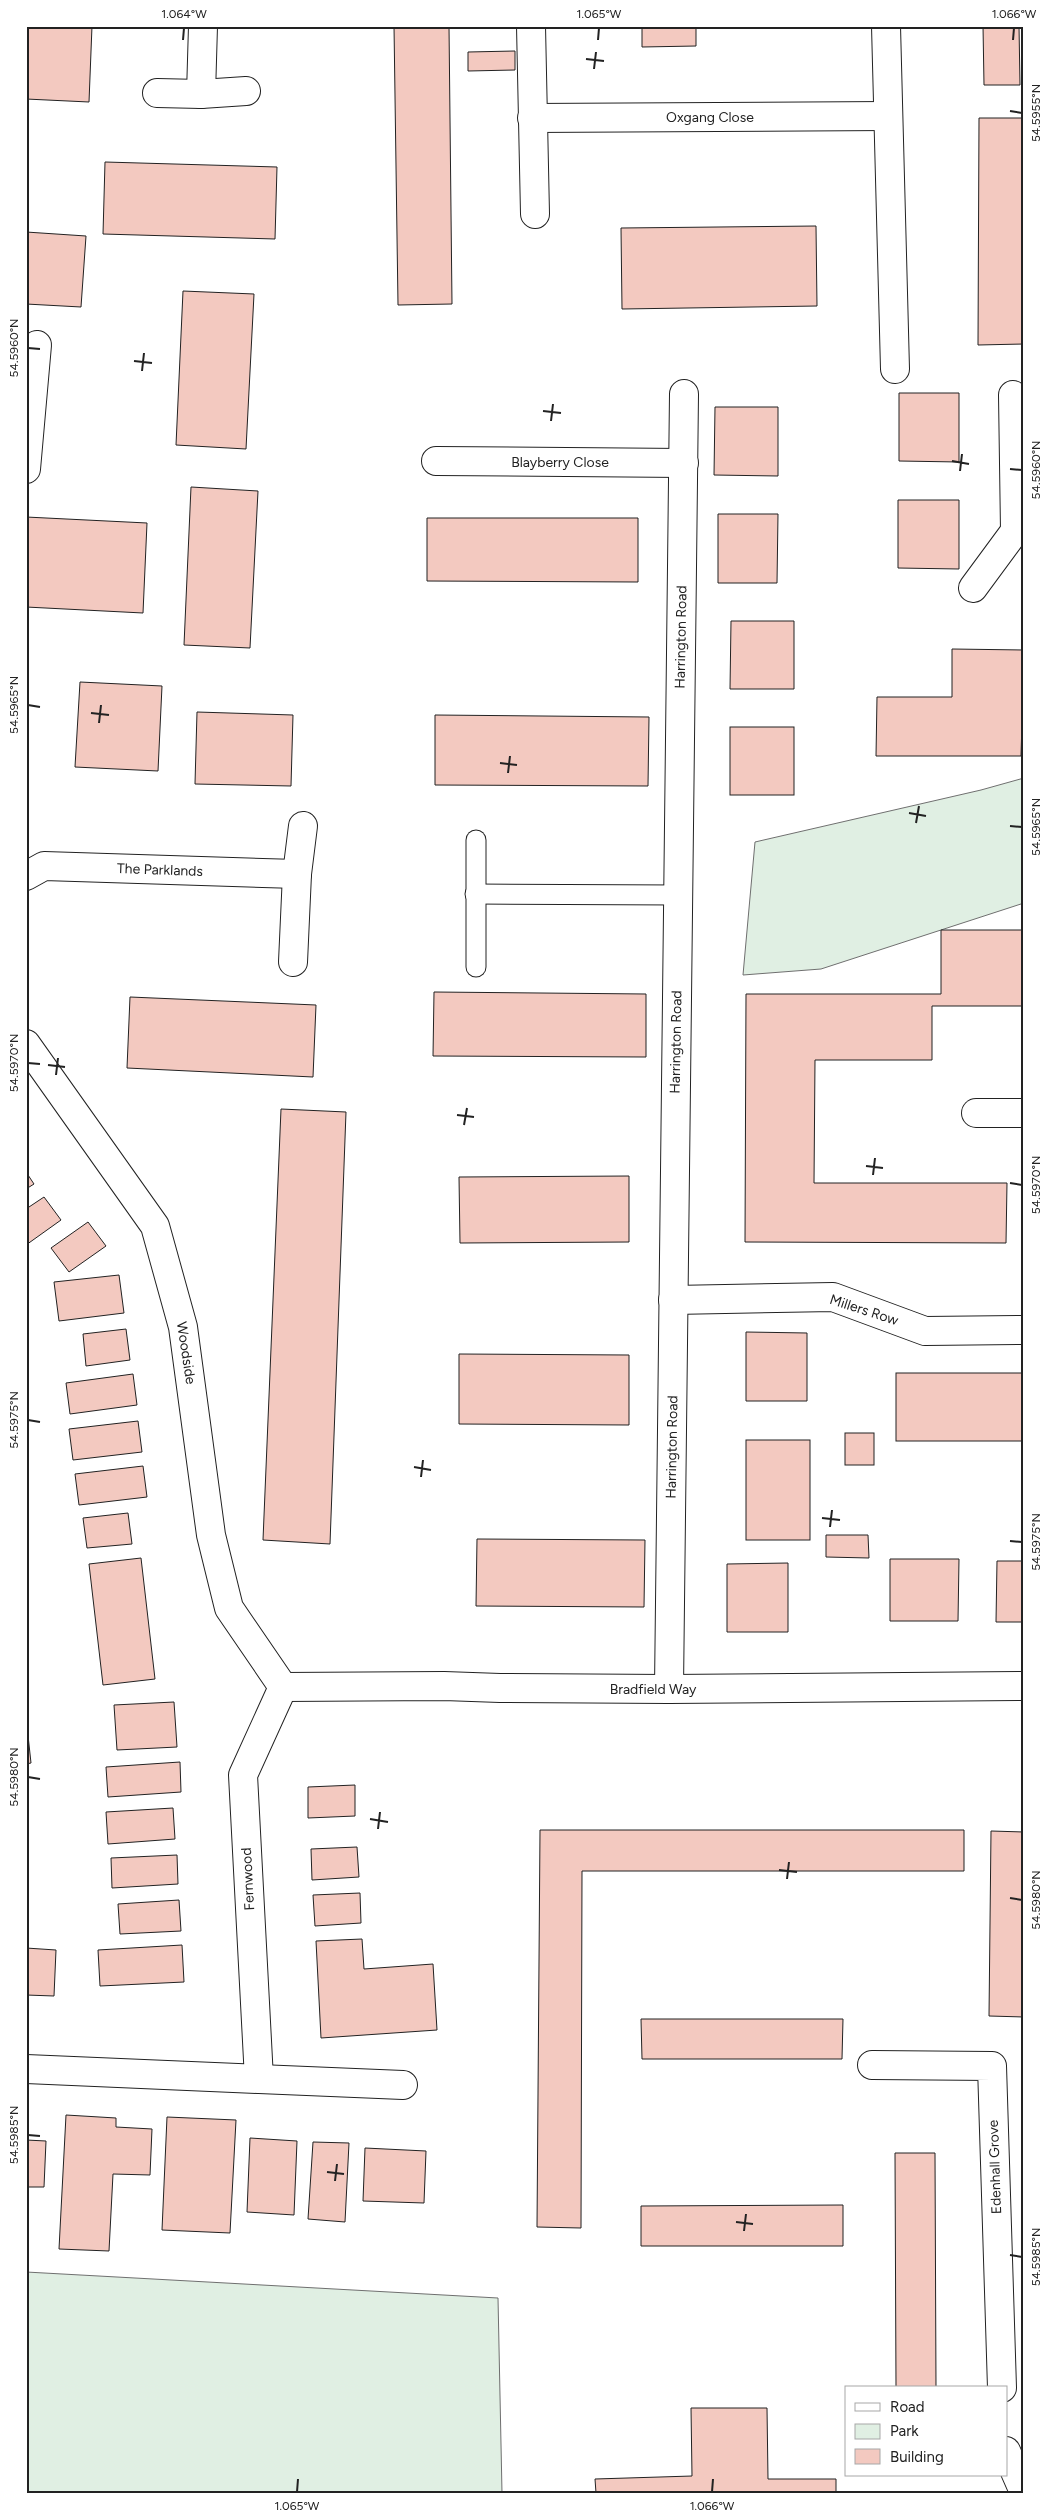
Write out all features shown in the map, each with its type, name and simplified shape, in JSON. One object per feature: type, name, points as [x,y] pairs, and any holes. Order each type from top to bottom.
[{"type":"street","points":[[201,94],[203,26]]},
{"type":"street","points":[[530,26],[535,214]]},
{"type":"street","points":[[886,26],[895,369]]},
{"type":"street","points":[[157,93],[201,94],[246,91]]},
{"type":"street","name":"Oxgang Close","points":[[532,118],[888,116]]},
{"type":"street","points":[[26,469],[29,413],[36,345]]},
{"type":"street","name":"Harrington Road","points":[[669,1689],[684,394]]},
{"type":"street","points":[[973,588],[1019,531],[1013,395]]},
{"type":"street","name":"Blayberry Close","points":[[436,461],[684,463]]},
{"type":"street","points":[[293,962],[297,874],[303,826]]},
{"type":"street","name":"The Parklands","points":[[26,876],[44,866],[297,874]]},
{"type":"street","name":"Woodside","points":[[26,1044],[155,1226],[183,1327],[211,1535],[229,1608],[283,1687]]},
{"type":"street","points":[[976,1113],[1024,1113]]},
{"type":"street","name":"Millers Row","points":[[673,1300],[833,1297],[925,1331],[1024,1330]]},
{"type":"street","name":"Bradfield Way","points":[[283,1687],[444,1686],[669,1689],[1024,1686]]},
{"type":"street","name":"Fernwood","points":[[259,2079],[243,1775],[283,1687]]},
{"type":"street","name":"Edenhall Grove","points":[[872,2065],[992,2066],[1002,2386]]},
{"type":"street","points":[[26,2069],[403,2085]]},
{"type":"street","points":[[1008,2456],[1024,2492]]},
{"type":"lane","points":[[476,840],[476,967]]},
{"type":"lane","points":[[475,894],[678,894]]},
{"type":"green space","points":[[1024,778],[1024,903],[821,969],[743,975],[755,842],[981,790]]},
{"type":"green space","points":[[26,2272],[498,2298],[502,2493],[26,2493]]},
{"type":"building","points":[[26,26],[92,26],[89,102],[26,99]]},
{"type":"building","points":[[394,26],[449,26],[452,304],[398,305]]},
{"type":"building","points":[[642,26],[696,26],[696,46],[642,47]]},
{"type":"building","points":[[983,26],[1019,26],[1020,85],[984,85]]},
{"type":"building","points":[[515,51],[515,70],[468,71],[468,52]]},
{"type":"building","points":[[979,118],[1024,118],[1024,344],[978,345]]},
{"type":"building","points":[[105,162],[277,167],[275,239],[103,234]]},
{"type":"building","points":[[816,226],[817,306],[622,309],[621,228]]},
{"type":"building","points":[[26,232],[86,236],[81,307],[26,304]]},
{"type":"building","points":[[183,291],[254,294],[246,449],[176,445]]},
{"type":"building","points":[[899,393],[959,393],[959,462],[899,461]]},
{"type":"building","points":[[715,407],[778,407],[778,476],[714,475]]},
{"type":"building","points":[[191,487],[258,491],[250,648],[184,645]]},
{"type":"building","points":[[898,500],[959,500],[959,569],[898,568]]},
{"type":"building","points":[[718,514],[778,514],[777,583],[718,583]]},
{"type":"building","points":[[26,517],[147,523],[143,613],[26,607]]},
{"type":"building","points":[[427,518],[638,518],[638,582],[427,581]]},
{"type":"building","points":[[731,621],[794,621],[794,689],[730,689]]},
{"type":"building","points":[[952,649],[1024,650],[1021,756],[876,756],[877,697],[952,697]]},
{"type":"building","points":[[80,682],[162,686],[158,771],[75,767]]},
{"type":"building","points":[[197,712],[293,715],[291,786],[195,784]]},
{"type":"building","points":[[435,715],[649,717],[648,786],[435,785]]},
{"type":"building","points":[[730,727],[794,727],[794,795],[730,795]]},
{"type":"building","points":[[941,930],[1024,930],[1024,1006],[932,1006],[932,1060],[815,1060],[814,1183],[1007,1183],[1006,1243],[745,1242],[746,994],[941,994]]},
{"type":"building","points":[[434,992],[646,994],[646,1057],[433,1056]]},
{"type":"building","points":[[130,997],[316,1005],[313,1077],[127,1068]]},
{"type":"building","points":[[281,1109],[346,1112],[330,1544],[263,1540]]},
{"type":"building","points":[[26,1172],[34,1184],[26,1189]]},
{"type":"building","points":[[629,1176],[629,1242],[460,1243],[459,1177]]},
{"type":"building","points":[[44,1197],[61,1220],[26,1245],[26,1209]]},
{"type":"building","points":[[88,1222],[106,1246],[69,1272],[51,1248]]},
{"type":"building","points":[[119,1275],[124,1313],[59,1321],[54,1282]]},
{"type":"building","points":[[126,1329],[130,1360],[86,1366],[83,1334]]},
{"type":"building","points":[[746,1332],[807,1333],[807,1401],[746,1401]]},
{"type":"building","points":[[459,1354],[629,1355],[629,1425],[459,1424]]},
{"type":"building","points":[[896,1373],[1024,1373],[1024,1441],[896,1441]]},
{"type":"building","points":[[133,1374],[137,1405],[70,1414],[66,1383]]},
{"type":"building","points":[[138,1421],[142,1452],[73,1460],[69,1429]]},
{"type":"building","points":[[845,1433],[874,1433],[874,1465],[845,1465]]},
{"type":"building","points":[[746,1440],[810,1440],[810,1540],[746,1540]]},
{"type":"building","points":[[143,1466],[147,1497],[79,1505],[75,1474]]},
{"type":"building","points":[[128,1513],[132,1544],[87,1548],[83,1518]]},
{"type":"building","points":[[826,1535],[868,1535],[869,1558],[826,1557]]},
{"type":"building","points":[[477,1539],[645,1540],[644,1607],[476,1606]]},
{"type":"building","points":[[141,1558],[155,1679],[103,1685],[89,1564]]},
{"type":"building","points":[[890,1559],[959,1559],[958,1621],[890,1621]]},
{"type":"building","points":[[997,1561],[1024,1561],[1024,1622],[996,1622]]},
{"type":"building","points":[[788,1563],[788,1632],[727,1632],[727,1564]]},
{"type":"building","points":[[174,1702],[177,1747],[117,1750],[114,1705]]},
{"type":"building","points":[[26,1717],[31,1763],[26,1764]]},
{"type":"building","points":[[180,1762],[181,1792],[108,1797],[106,1767]]},
{"type":"building","points":[[355,1785],[355,1816],[308,1818],[308,1787]]},
{"type":"building","points":[[173,1808],[175,1839],[108,1844],[106,1812]]},
{"type":"building","points":[[540,1830],[964,1830],[964,1871],[582,1871],[581,2228],[537,2227]]},
{"type":"building","points":[[991,1831],[1024,1832],[1024,2017],[989,2016]]},
{"type":"building","points":[[357,1847],[359,1877],[312,1880],[311,1849]]},
{"type":"building","points":[[177,1855],[178,1884],[112,1888],[111,1858]]},
{"type":"building","points":[[360,1893],[361,1923],[315,1926],[313,1895]]},
{"type":"building","points":[[179,1900],[181,1931],[120,1934],[118,1904]]},
{"type":"building","points":[[362,1939],[364,1969],[433,1964],[437,2030],[321,2038],[316,1941]]},
{"type":"building","points":[[182,1945],[184,1982],[100,1986],[98,1950]]},
{"type":"building","points":[[26,1948],[56,1950],[54,1996],[26,1995]]},
{"type":"building","points":[[641,2019],[843,2019],[842,2059],[642,2059]]},
{"type":"building","points":[[66,2115],[116,2118],[116,2127],[152,2129],[150,2175],[113,2174],[109,2251],[59,2249]]},
{"type":"building","points":[[167,2117],[236,2120],[230,2233],[162,2230]]},
{"type":"building","points":[[250,2138],[297,2141],[294,2215],[247,2212]]},
{"type":"building","points":[[26,2140],[46,2141],[44,2187],[26,2187]]},
{"type":"building","points":[[313,2142],[349,2143],[345,2222],[308,2219]]},
{"type":"building","points":[[365,2148],[426,2151],[424,2203],[363,2201]]},
{"type":"building","points":[[895,2153],[935,2153],[936,2386],[896,2386]]},
{"type":"building","points":[[843,2205],[843,2246],[641,2246],[641,2206]]},
{"type":"building","points":[[691,2408],[767,2408],[768,2479],[836,2479],[836,2493],[596,2493],[595,2479],[692,2476]]}]
